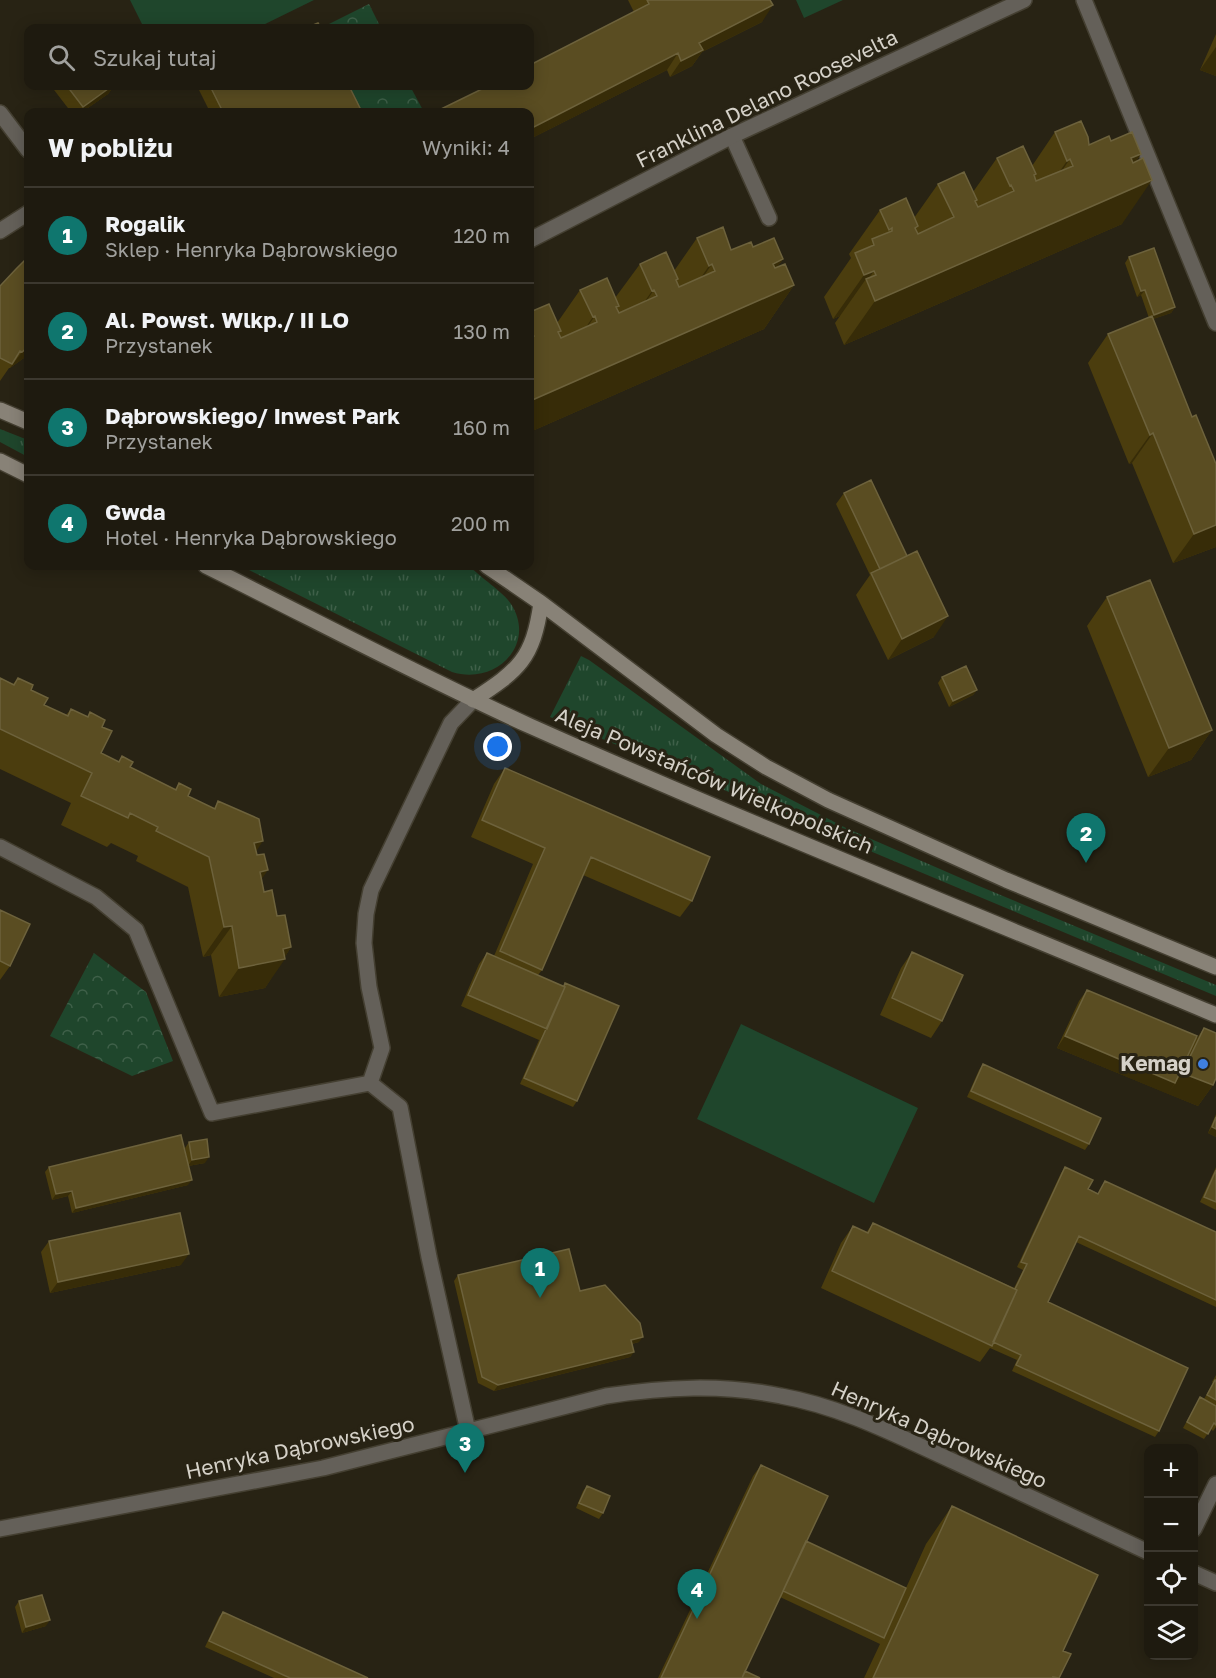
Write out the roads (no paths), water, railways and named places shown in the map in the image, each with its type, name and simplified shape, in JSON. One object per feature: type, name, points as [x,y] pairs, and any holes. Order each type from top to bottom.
[{"type":"main road","points":[[0,410],[24,420]]},
{"type":"main road","points":[[0,461],[24,473]]},
{"type":"main road","name":"Aleja Powstańców Wielkopolskich","points":[[214,570],[473,700],[650,778],[1216,1015]]},
{"type":"main road","name":"Aleja Powstańców Wielkopolskich","points":[[494,570],[716,735],[766,767],[817,795],[1006,880],[1216,967]]},
{"type":"main road","points":[[473,700],[503,680],[525,657],[537,630],[541,603]]},
{"type":"street","name":"Franklina Delano Roosevelta","points":[[534,238],[732,136],[1024,0]]},
{"type":"street","points":[[1084,0],[1216,323]]},
{"type":"street","points":[[0,113],[24,145]]},
{"type":"street","points":[[732,136],[769,218]]},
{"type":"street","points":[[0,231],[24,216]]},
{"type":"street","points":[[370,1083],[382,1048],[369,987],[364,943],[366,914],[371,890],[451,723],[473,700]]},
{"type":"street","points":[[0,847],[96,897],[136,930],[212,1113],[370,1083],[400,1107],[429,1257],[468,1431]]},
{"type":"street","name":"Henryka Dąbrowskiego","points":[[0,1529],[323,1468],[606,1396],[652,1389],[720,1388],[782,1396],[814,1403],[866,1421],[1144,1550]]},
{"type":"street","points":[[1198,1521],[1216,1484]]},
{"type":"street","points":[[1198,1575],[1216,1583]]},
{"type":"place","name":"Al. Powst. Wlkp./ II LO","points":[[1086,863]]},
{"type":"place","name":"Kemag","points":[[1203,1064]]},
{"type":"place","name":"Rogalik","points":[[540,1298]]},
{"type":"place","name":"Dąbrowskiego/ Inwest Park","points":[[465,1473]]},
{"type":"place","name":"Gwda","points":[[697,1619]]}]
